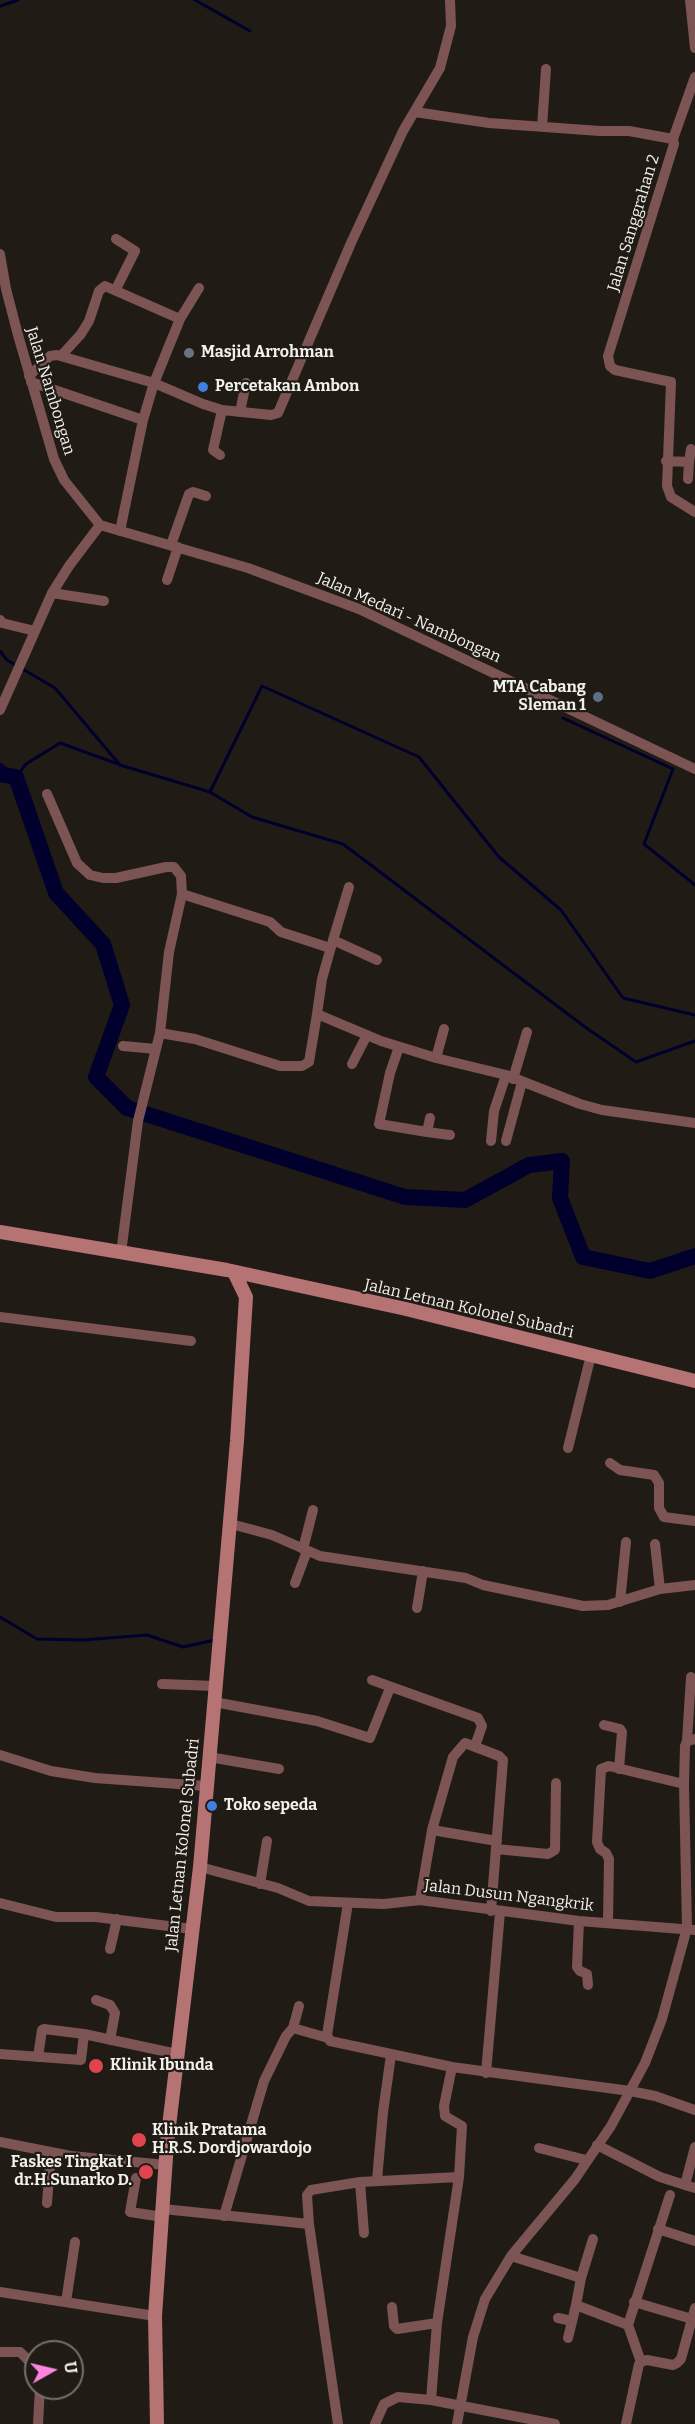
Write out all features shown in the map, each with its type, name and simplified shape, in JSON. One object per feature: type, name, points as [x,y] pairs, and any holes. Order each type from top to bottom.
[{"type":"main road","name":"Jalan Letnan Kolonel Subadri","points":[[0,1232],[254,1276],[405,1309],[695,1381]]},
{"type":"main road","name":"Jalan Letnan Kolonel Subadri","points":[[157,2424],[155,2316],[166,2165],[200,1867],[231,1524],[246,1297],[234,1272]]},
{"type":"main road","points":[[246,1297],[254,1276]]},
{"type":"street","points":[[143,420],[30,379],[50,356],[61,356],[154,383],[202,404],[222,410],[271,415],[279,411],[351,243],[401,135],[437,74],[451,27],[450,0]]},
{"type":"street","points":[[690,0],[695,48]]},
{"type":"street","points":[[542,127],[546,69]]},
{"type":"street","points":[[674,139],[695,77]]},
{"type":"street","name":"Jalan Sanggrahan 2","points":[[415,112],[489,123],[629,131],[674,139],[608,356],[610,366],[615,370],[671,382],[666,460],[667,486],[671,497],[695,512]]},
{"type":"street","points":[[116,239],[135,250],[116,289]]},
{"type":"street","name":"Jalan Nambongan","points":[[0,254],[3,288],[54,459],[64,480],[100,525]]},
{"type":"street","points":[[61,356],[81,334],[89,321],[101,288],[108,286],[116,289],[180,319]]},
{"type":"street","points":[[120,531],[143,420],[154,383],[180,319],[199,288]]},
{"type":"street","points":[[240,412],[246,383]]},
{"type":"street","points":[[220,455],[214,453],[213,450],[222,410]]},
{"type":"street","points":[[688,479],[691,449]]},
{"type":"street","points":[[666,460],[689,462]]},
{"type":"street","points":[[167,580],[189,494],[193,492],[206,496]]},
{"type":"street","points":[[0,710],[52,593],[100,525]]},
{"type":"street","name":"Jalan Medari - Nambongan","points":[[100,525],[248,568],[359,609],[695,768]]},
{"type":"street","points":[[52,593],[104,601]]},
{"type":"street","points":[[1,622],[35,631]]},
{"type":"street","points":[[47,794],[77,863],[90,875],[103,879],[116,878],[165,867],[174,867],[180,872],[182,894],[170,952],[160,1033],[138,1121],[121,1253]]},
{"type":"street","points":[[160,1033],[195,1039],[280,1066],[302,1066],[309,1062],[316,1014],[331,944],[349,887]]},
{"type":"street","points":[[182,894],[270,922],[281,932],[331,944],[377,960]]},
{"type":"street","points":[[316,1014],[399,1047],[514,1078],[602,1110],[695,1123]]},
{"type":"street","points":[[436,1058],[444,1029]]},
{"type":"street","points":[[506,1141],[514,1078],[527,1032]]},
{"type":"street","points":[[352,1064],[367,1035]]},
{"type":"street","points":[[123,1046],[156,1049]]},
{"type":"street","points":[[399,1047],[390,1073],[379,1124],[450,1135]]},
{"type":"street","points":[[490,1141],[494,1111],[514,1078]]},
{"type":"street","points":[[427,1132],[430,1118]]},
{"type":"street","points":[[0,1317],[191,1341]]},
{"type":"street","points":[[568,1448],[591,1355]]},
{"type":"street","points":[[610,1463],[620,1470],[654,1475],[659,1483],[659,1508],[664,1517],[695,1521]]},
{"type":"street","points":[[295,1583],[305,1550],[313,1510]]},
{"type":"street","points":[[231,1524],[272,1535],[320,1556],[466,1578],[483,1585],[583,1606],[595,1607],[620,1602],[660,1589],[695,1585]]},
{"type":"street","points":[[620,1602],[626,1542]]},
{"type":"street","points":[[655,1544],[660,1589]]},
{"type":"street","points":[[417,1608],[423,1571]]},
{"type":"street","points":[[691,1677],[691,1740]]},
{"type":"street","points":[[372,1680],[478,1719],[482,1726],[475,1746]]},
{"type":"street","points":[[162,1684],[215,1686]]},
{"type":"street","points":[[214,1702],[307,1719],[370,1738],[390,1688]]},
{"type":"street","points":[[458,2424],[467,2362],[485,2299],[511,2256],[563,2194],[621,2110],[645,2063],[662,2019],[686,1928],[690,1798],[684,1784],[690,1767],[684,1746],[691,1740],[695,1708]]},
{"type":"street","points":[[604,1725],[620,1729],[622,1732],[619,1769]]},
{"type":"street","points":[[420,1900],[432,1830],[453,1757],[465,1743],[475,1746],[502,1760],[486,2073]]},
{"type":"street","points":[[0,1755],[51,1771],[95,1778],[206,1786]]},
{"type":"street","points":[[209,1757],[279,1769]]},
{"type":"street","points":[[608,1923],[609,1859],[597,1842],[601,1768],[609,1766],[684,1784]]},
{"type":"street","points":[[432,1830],[548,1854],[555,1850],[556,1783]]},
{"type":"street","points":[[260,1884],[267,1841]]},
{"type":"street","name":"Jalan Dusun Ngangkrik","points":[[200,1867],[309,1901],[384,1904],[420,1900],[579,1921],[686,1928]]},
{"type":"street","points":[[0,1903],[56,1917],[96,1917],[192,1929]]},
{"type":"street","points":[[328,2038],[348,1903]]},
{"type":"street","points":[[110,1949],[117,1919]]},
{"type":"street","points":[[579,1921],[577,1967],[587,1974],[588,1985]]},
{"type":"street","points":[[96,2000],[110,2005],[115,2013],[110,2040]]},
{"type":"street","points":[[224,2216],[264,2081],[286,2036],[293,2028],[299,2006]]},
{"type":"street","points":[[293,2028],[328,2038],[330,2042],[392,2055],[486,2073],[630,2091],[655,2096],[695,2110]]},
{"type":"street","points":[[38,2057],[44,2029],[84,2034],[177,2054]]},
{"type":"street","points":[[0,2054],[81,2060],[84,2034]]},
{"type":"street","points":[[377,2180],[383,2112],[392,2055]]},
{"type":"street","points":[[431,2400],[437,2323],[459,2177],[462,2126],[445,2116],[444,2106],[452,2067]]},
{"type":"street","points":[[0,2142],[51,2152],[166,2165]]},
{"type":"street","points":[[597,2145],[660,2177],[690,2187],[695,2147]]},
{"type":"street","points":[[539,2148],[586,2160]]},
{"type":"street","points":[[47,2203],[51,2152]]},
{"type":"street","points":[[338,2424],[309,2224],[309,2192],[377,2180],[459,2177]]},
{"type":"street","points":[[136,2178],[130,2212],[224,2216],[309,2224]]},
{"type":"street","points":[[360,2182],[363,2233]]},
{"type":"street","points":[[626,2424],[641,2362],[628,2325],[670,2195]]},
{"type":"street","points":[[658,2229],[695,2241]]},
{"type":"street","points":[[568,2338],[581,2278],[593,2239]]},
{"type":"street","points":[[66,2302],[75,2242]]},
{"type":"street","points":[[511,2256],[581,2278]]},
{"type":"street","points":[[0,2292],[155,2316]]},
{"type":"street","points":[[634,2302],[693,2320],[678,2363],[673,2365],[647,2360],[641,2362]]},
{"type":"street","points":[[576,2305],[628,2325]]},
{"type":"street","points":[[392,2307],[394,2326],[397,2329],[437,2323]]},
{"type":"street","points":[[558,2318],[572,2321]]},
{"type":"street","points":[[0,2352],[20,2352],[24,2356]]},
{"type":"street","points":[[375,2424],[384,2404],[398,2397],[431,2400],[555,2424]]},
{"type":"street","points":[[38,2424],[39,2400]]},
{"type":"waterway","points":[[0,6],[18,0]]},
{"type":"waterway","points":[[195,0],[250,31]]},
{"type":"waterway","points":[[0,651],[7,660],[55,688],[120,765],[210,792],[262,686],[419,757],[499,857],[561,910],[623,998],[695,1015]]},
{"type":"waterway","points":[[563,718],[673,769],[644,844],[695,885]]},
{"type":"waterway","points":[[0,764],[16,777],[26,764],[60,743],[118,764]]},
{"type":"waterway","points":[[0,774],[16,777],[56,893],[103,944],[122,1005],[96,1077],[127,1108],[405,1197],[465,1200],[529,1165],[562,1161],[560,1198],[583,1257],[650,1271],[695,1256]]},
{"type":"waterway","points":[[210,792],[252,817],[343,844],[585,1027],[636,1062],[695,1041]]},
{"type":"waterway","points":[[0,1617],[37,1639],[83,1640],[147,1635],[183,1647],[215,1640]]},
{"type":"place","name":"Masjid Arrohman","points":[[189,353]]},
{"type":"place","name":"Percetakan Ambon","points":[[203,387]]},
{"type":"place","name":"MTA Cabang Sleman 1","points":[[598,697]]},
{"type":"place","name":"Toko sepeda","points":[[212,1806]]},
{"type":"place","name":"Klinik Ibunda","points":[[96,2066]]},
{"type":"place","name":"Klinik Pratama H.R.S. Dordjowardojo","points":[[139,2140]]},
{"type":"place","name":"Faskes Tingkat I dr.H.Sunarko D.","points":[[146,2172]]}]
